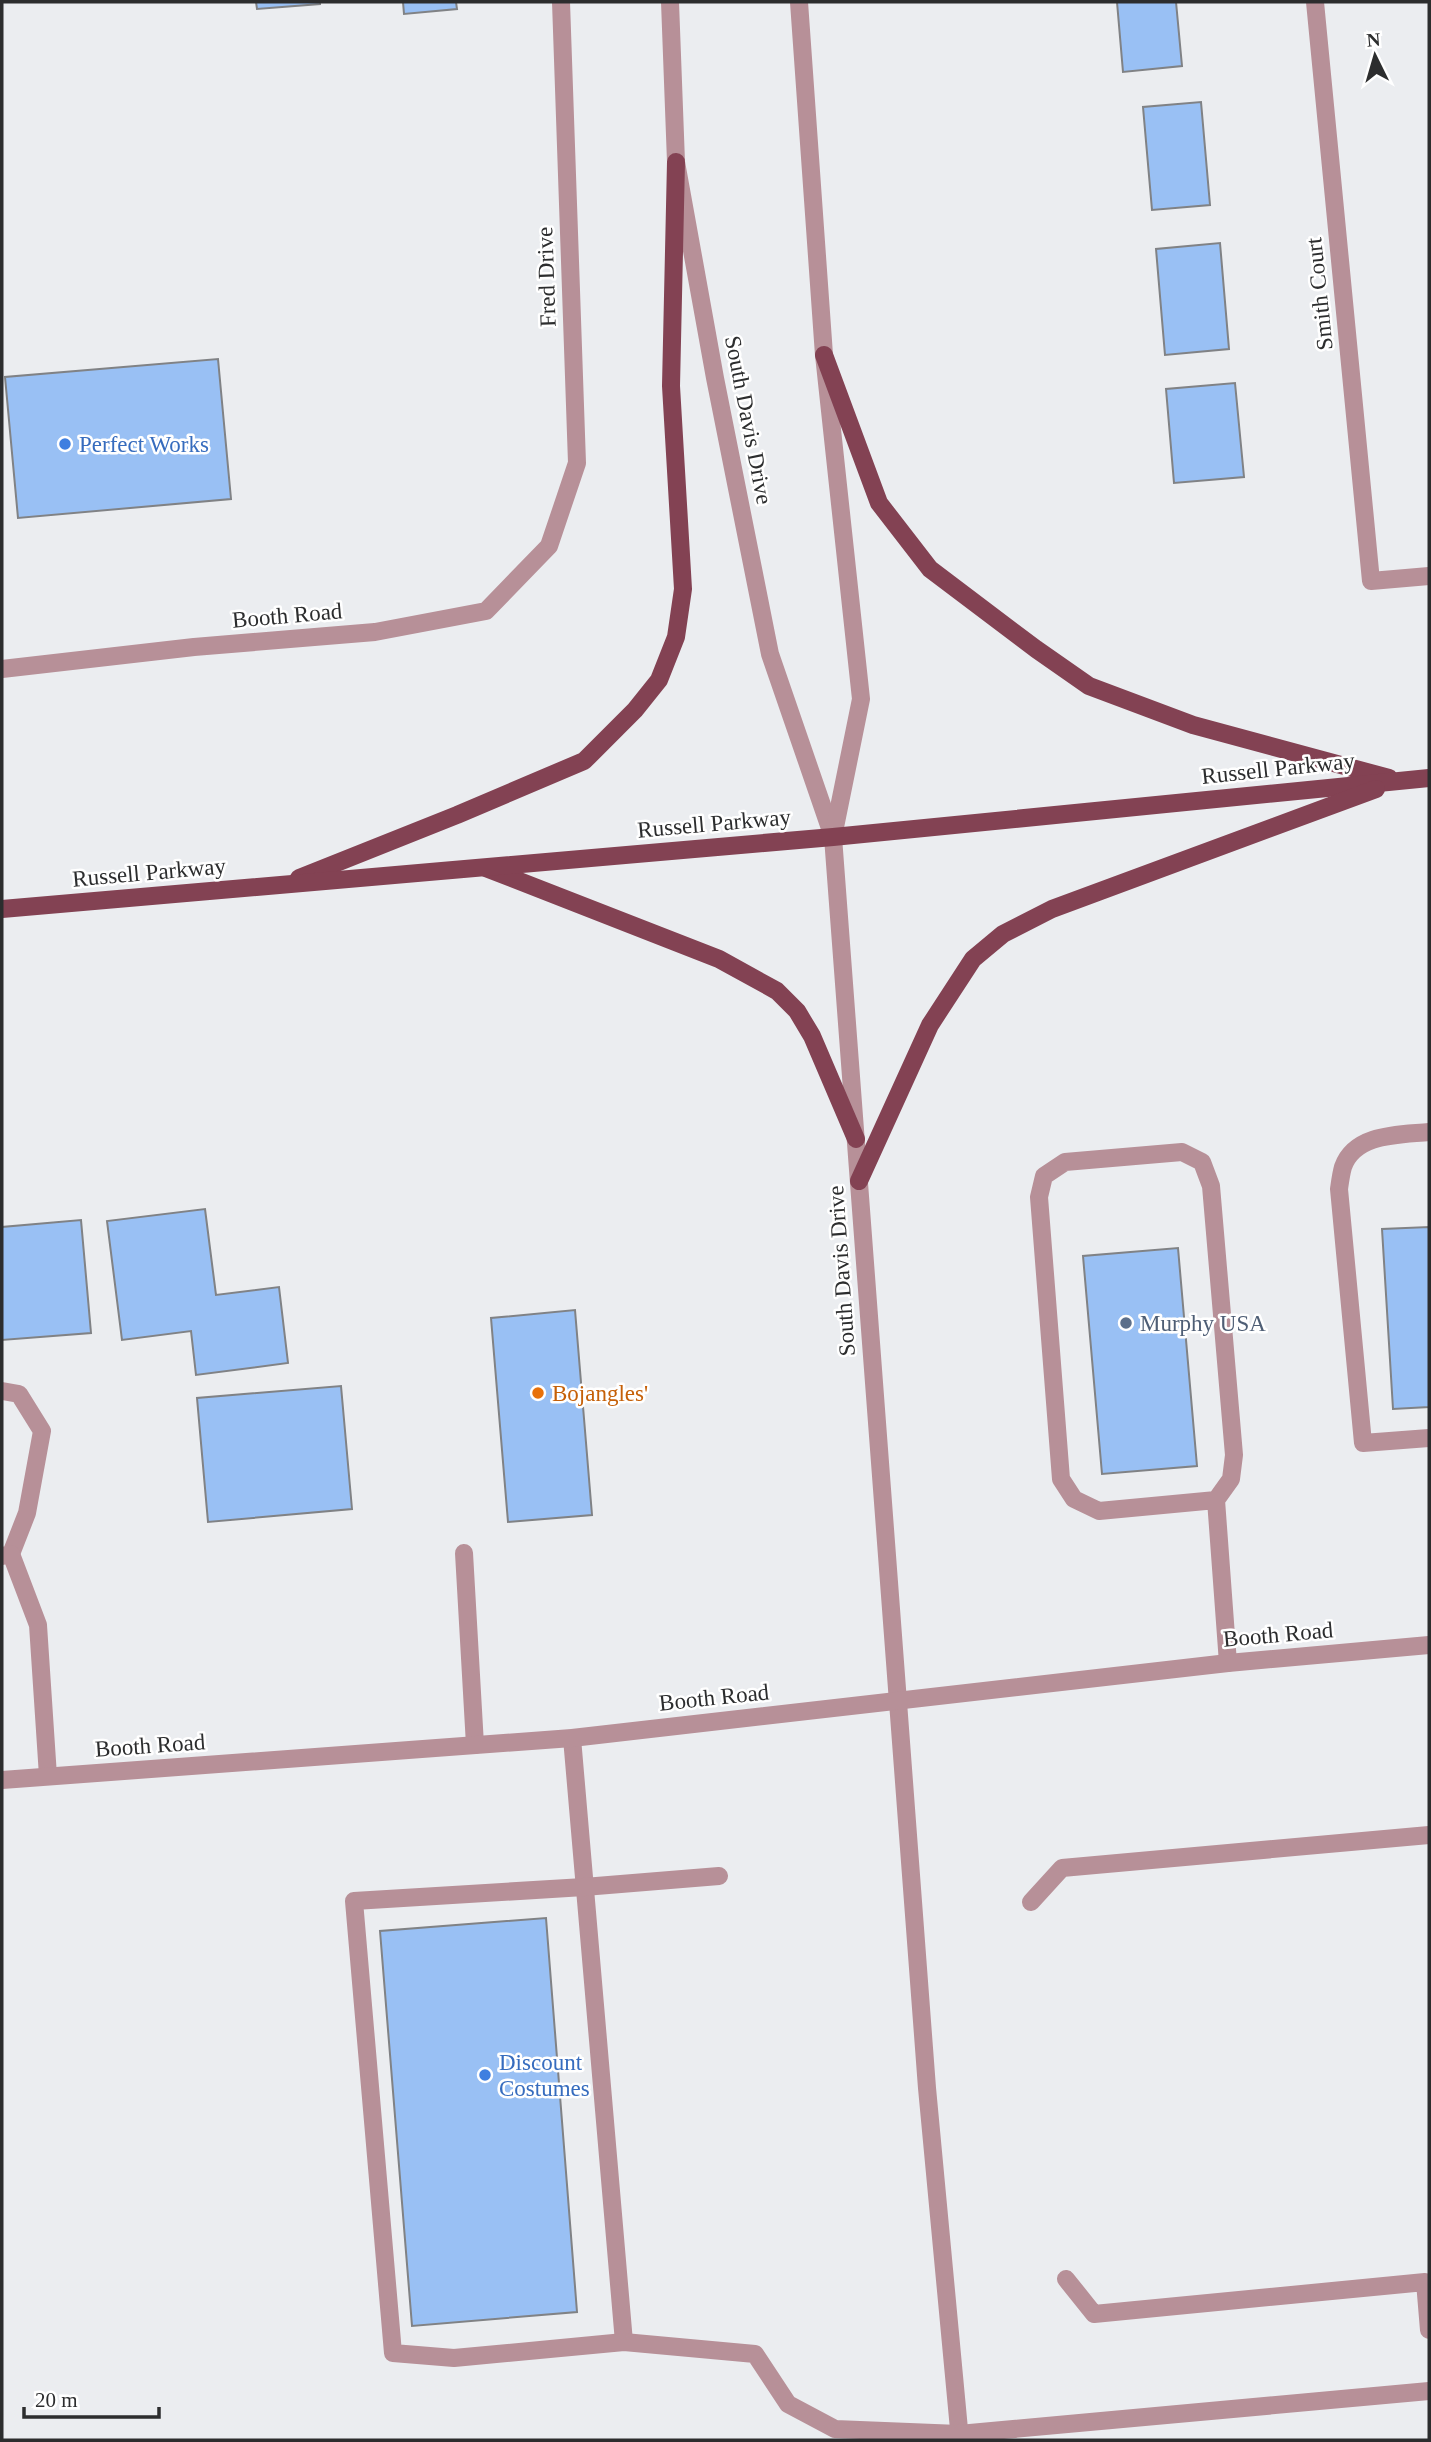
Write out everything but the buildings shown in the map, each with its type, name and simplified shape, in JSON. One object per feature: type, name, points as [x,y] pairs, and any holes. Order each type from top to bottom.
[{"type":"main road","points":[[279,885],[457,816],[584,761],[635,710],[659,680],[676,637],[683,589],[671,386],[676,162]]},
{"type":"main road","points":[[824,355],[878,503],[930,569],[1036,649],[1089,686],[1180,720],[1399,780]]},
{"type":"main road","name":"Russell Parkway","points":[[2,909],[833,837],[1429,778]]},
{"type":"main road","points":[[859,1181],[930,1024],[973,959],[1003,934],[1052,909],[1399,780]]},
{"type":"main road","points":[[483,867],[719,959],[777,991],[797,1011],[812,1036],[856,1139]]},
{"type":"street","name":"Fred Drive","points":[[549,546],[577,463],[561,2]]},
{"type":"street","name":"South Davis Drive","points":[[670,2],[676,162],[715,378],[770,654],[833,837],[927,2088],[959,2437]]},
{"type":"street","name":"South Davis Drive","points":[[799,2],[824,355],[861,699],[833,837]]},
{"type":"street","name":"Smith Court","points":[[1315,2],[1371,580],[1429,576]]},
{"type":"street","name":"Booth Road","points":[[2,668],[375,632],[486,611],[549,546]]},
{"type":"street","points":[[1429,1132],[1381,1136],[1358,1147],[1343,1165],[1339,1189],[1363,1443],[1429,1438]]},
{"type":"street","points":[[1216,1500],[1099,1511],[1074,1499],[1061,1479],[1039,1197],[1044,1176],[1066,1162],[1182,1152],[1202,1163],[1211,1186],[1234,1455],[1231,1479],[1216,1500],[1228,1663]]},
{"type":"street","points":[[2,1391],[19,1394],[42,1431],[27,1513],[6,1555],[38,1625],[48,1776]]},
{"type":"street","points":[[464,1553],[475,1745]]},
{"type":"street","name":"Booth Road","points":[[2,1780],[572,1738],[1228,1663],[1429,1645]]},
{"type":"street","points":[[572,1738],[624,2342]]},
{"type":"street","points":[[1031,1902],[1062,1868],[1429,1835]]},
{"type":"street","points":[[719,1875],[584,1887],[354,1901],[393,2353],[454,2358],[624,2342],[755,2354],[788,2404],[835,2429],[959,2437],[1429,2391]]},
{"type":"street","points":[[1066,2279],[1094,2314],[1424,2282],[1429,2330]]},
{"type":"place","name":"Perfect Works","points":[[65,444]]},
{"type":"place","name":"Murphy USA","points":[[1126,1323]]},
{"type":"place","name":"Bojangles'","points":[[538,1393]]},
{"type":"place","name":"Discount Costumes","points":[[485,2075]]}]
